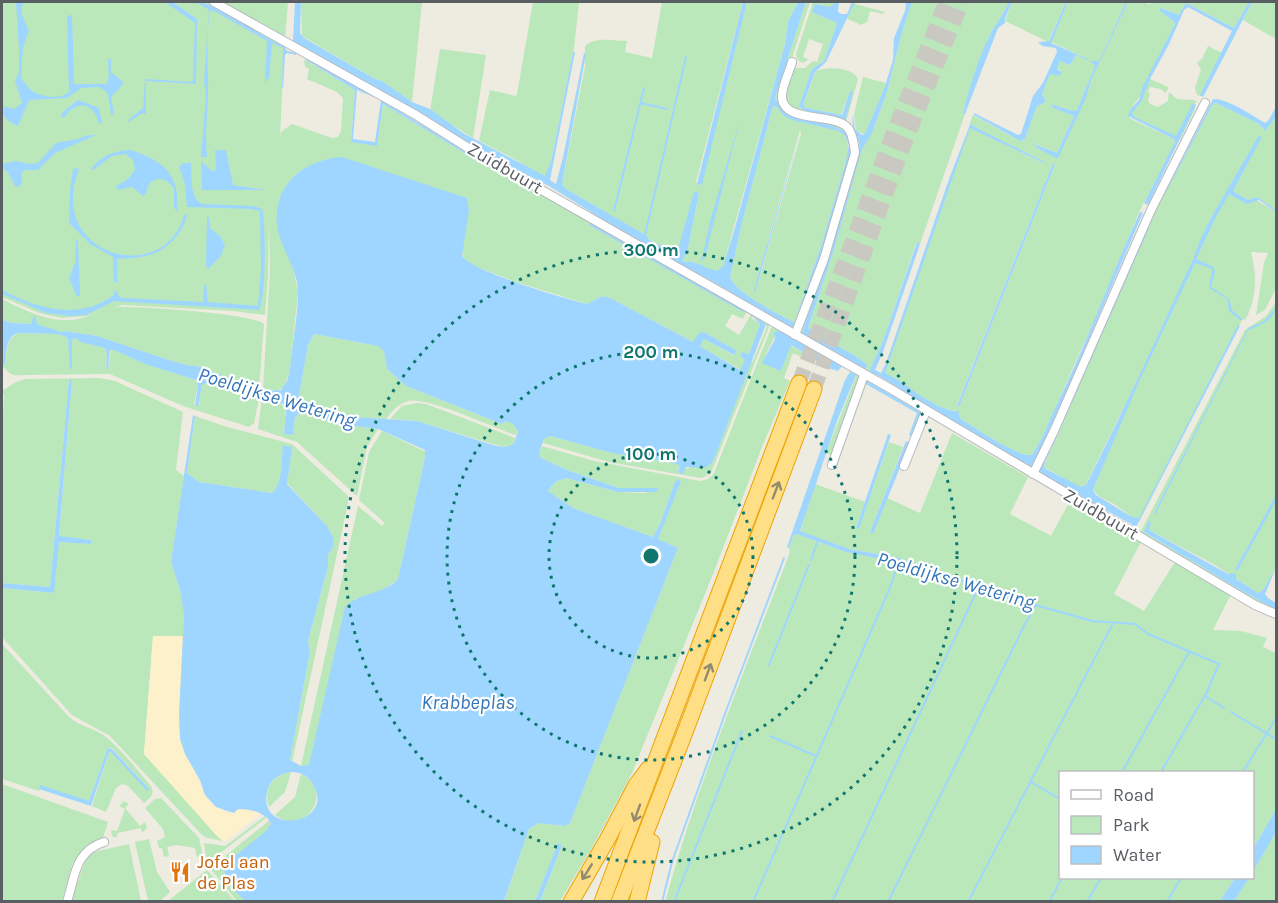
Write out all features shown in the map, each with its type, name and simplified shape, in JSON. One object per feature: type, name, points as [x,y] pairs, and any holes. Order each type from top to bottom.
[{"type":"highway","points":[[602,902],[799,383]]},
{"type":"highway","points":[[619,902],[814,389]]},
{"type":"highway","points":[[637,902],[646,860],[687,727]]},
{"type":"highway","points":[[570,902],[636,785],[657,758]]},
{"type":"street","name":"Zuidbuurt","points":[[214,2],[406,109],[473,151],[864,375],[1255,605],[1276,615]]},
{"type":"street","points":[[792,62],[783,94],[785,105],[792,112],[840,123],[847,127],[855,153],[824,259],[795,335]]},
{"type":"street","points":[[1033,474],[1151,210],[1204,103]]},
{"type":"street","points":[[832,465],[864,375]]},
{"type":"street","points":[[904,466],[926,411]]},
{"type":"street","points":[[67,902],[81,858],[89,848],[104,842]]},
{"type":"green space","points":[[2,2],[288,2],[280,138],[281,132],[292,124],[332,138],[338,137],[341,131],[343,98],[337,92],[307,79],[309,69],[305,67],[304,59],[355,90],[351,142],[377,145],[383,104],[493,170],[587,218],[747,311],[743,319],[732,314],[725,326],[739,335],[752,313],[769,322],[711,473],[702,478],[609,462],[543,443],[544,439],[550,436],[612,453],[674,463],[680,466],[678,472],[713,462],[750,362],[753,361],[767,327],[753,316],[752,318],[760,324],[749,354],[742,352],[740,356],[746,360],[741,370],[700,346],[704,339],[733,355],[737,351],[704,332],[693,342],[610,298],[602,296],[587,304],[516,282],[464,261],[462,251],[277,226],[293,267],[298,292],[290,369],[284,387],[277,391],[263,389],[270,269],[269,221],[265,315],[123,305],[87,316],[62,318],[39,313],[2,297]]},
{"type":"green space","points":[[301,2],[422,2],[412,102],[382,81],[302,36]]},
{"type":"green space","points":[[533,2],[579,2],[574,48],[551,162],[546,176],[536,173],[479,141],[490,90],[516,96],[517,94]]},
{"type":"green space","points":[[662,2],[743,2],[696,182],[701,185],[747,2],[798,2],[788,22],[785,44],[723,266],[719,271],[709,270],[694,262],[682,261],[687,253],[699,194],[686,222],[677,253],[649,240],[646,236],[566,189],[562,184],[585,67],[585,46],[600,40],[627,41],[625,52],[652,58]]},
{"type":"green space","points":[[806,2],[810,2],[780,95],[784,108],[837,124],[847,131],[853,149],[826,247],[823,247],[851,154],[846,132],[827,124],[798,118],[781,107],[775,98]]},
{"type":"green space","points":[[813,2],[836,2],[830,7],[816,4],[813,12],[837,23],[824,61],[812,69],[799,106],[806,112],[843,120],[850,91],[841,115],[806,108],[803,105],[816,71],[833,68],[851,72],[858,79],[846,122],[803,113],[788,107],[784,96],[793,68],[805,68],[813,61],[817,62],[823,44],[809,39],[803,57],[808,59],[807,61],[802,63],[797,59],[796,54]]},
{"type":"green space","points":[[855,2],[855,4],[885,12],[883,14],[870,11],[867,22],[861,25],[846,18]]},
{"type":"green space","points":[[912,2],[1009,2],[990,34],[981,57],[963,112],[965,114],[920,244],[916,243],[883,341],[870,372],[875,375],[874,377],[800,333],[806,316],[802,333],[865,370],[867,368],[860,359],[808,328],[834,250],[861,149],[872,133],[887,92]]},
{"type":"green space","points":[[1012,2],[1066,2],[1048,42],[1005,21]]},
{"type":"green space","points":[[1068,2],[1126,2],[1099,61],[1091,62],[1095,66],[1077,110],[1073,111],[1051,104],[1053,108],[1074,116],[1057,153],[1035,144],[1037,148],[1057,158],[1081,108],[1093,74],[1128,2],[1148,4],[1154,3],[1152,2],[1249,2],[1234,28],[1186,3],[1179,15],[1161,8],[1175,24],[1148,78],[1168,89],[1165,93],[1161,89],[1150,87],[1148,100],[1150,104],[1158,107],[1168,101],[1169,92],[1177,99],[1194,100],[1197,102],[1194,104],[1195,109],[1180,140],[1130,116],[1132,110],[1140,103],[1140,96],[1133,106],[1129,118],[1174,139],[1175,143],[1140,210],[1096,316],[1040,442],[1032,455],[1016,451],[996,441],[960,418],[956,410],[948,410],[940,406],[884,373],[970,127],[1043,162],[971,125],[970,122],[973,115],[1020,141],[1025,139],[1037,106],[1046,102],[1042,94],[1050,74],[1062,71],[1056,68],[1060,61],[1070,65],[1076,55],[1088,59],[1051,42]],"holes":[[[1053,163],[1055,164],[959,407],[957,405]]]},
{"type":"green space","points":[[1252,2],[1276,2],[1276,39],[1243,20]]},
{"type":"green space","points":[[1208,46],[1222,53],[1201,96],[1197,95],[1195,88],[1201,69],[1197,63],[1202,59]]},
{"type":"green space","points":[[440,49],[486,55],[473,138],[430,111]]},
{"type":"green space","points":[[863,77],[886,83],[865,135],[856,130],[854,114]]},
{"type":"green space","points":[[1216,103],[1259,124],[1264,131],[1276,117],[1276,210],[1257,197],[1248,200],[1233,191],[1261,136],[1229,191],[1245,201],[1256,200],[1276,212],[1276,288],[1265,310],[1256,315],[1264,263],[1268,253],[1251,252],[1255,286],[1246,319],[1242,320],[1139,522],[1093,490],[1125,413],[1123,409],[1085,486],[1079,487],[1044,467],[1156,209],[1213,104]]},
{"type":"green space","points":[[773,106],[790,118],[842,132],[847,140],[849,151],[821,246],[798,312],[802,315],[796,329],[793,330],[690,272],[791,328],[795,327],[796,323],[740,290],[730,277]],"holes":[[[800,130],[801,134],[755,293]]]},
{"type":"green space","points":[[2,299],[39,315],[62,320],[78,319],[120,307],[196,311],[256,320],[264,324],[259,388],[202,367],[169,360],[97,336],[61,332],[32,322],[30,324],[13,323],[2,320]]},
{"type":"green space","points":[[1276,302],[1276,568],[1263,590],[1258,593],[1215,565],[1149,530],[1151,522],[1144,532],[1276,612],[1142,534],[1141,531],[1245,330],[1266,316]]},
{"type":"green space","points":[[775,326],[813,348],[814,351],[778,330],[765,356],[790,345],[811,357],[806,359],[793,353],[784,378],[790,381],[632,773],[560,901],[540,901],[562,845],[558,843],[535,901],[504,902],[529,829],[539,823],[564,826],[570,822],[678,548],[658,539],[675,482],[653,537],[573,508],[548,491],[555,482],[566,478],[618,492],[645,493],[658,488],[619,488],[567,470],[541,458],[539,453],[542,446],[594,461],[700,481],[708,479],[714,473],[771,328]]},
{"type":"green space","points":[[20,333],[58,334],[68,338],[72,369],[72,340],[76,338],[105,348],[106,369],[108,369],[111,350],[114,350],[146,364],[196,380],[198,383],[194,405],[198,406],[202,384],[206,383],[259,398],[254,423],[249,427],[183,406],[110,374],[12,375],[2,366],[2,338],[3,364],[5,365],[9,342]]},
{"type":"green space","points":[[314,334],[378,346],[384,351],[387,369],[406,386],[502,424],[506,421],[513,424],[518,431],[516,435],[512,434],[430,403],[417,401],[401,404],[386,419],[353,417],[306,404],[299,396],[308,345]]},
{"type":"green space","points":[[851,370],[862,376],[831,455],[826,453],[856,376],[850,372]]},
{"type":"green space","points":[[100,378],[115,381],[183,412],[176,470],[184,476],[171,562],[180,590],[184,615],[183,636],[153,636],[144,754],[223,841],[202,835],[110,736],[72,715],[2,637],[2,588],[53,593],[58,541],[90,544],[91,540],[59,537],[72,380],[69,380],[50,587],[2,583],[4,394],[2,395],[2,391],[25,379]]},
{"type":"green space","points":[[262,398],[277,402],[284,408],[286,418],[284,433],[293,435],[295,417],[301,412],[339,424],[378,429],[367,447],[357,496],[297,442],[258,429]]},
{"type":"green space","points":[[426,404],[515,438],[514,443],[507,447],[496,445],[417,421],[390,419],[402,406]]},
{"type":"green space","points":[[195,416],[292,444],[348,496],[292,762],[290,760],[310,651],[308,641],[328,567],[328,555],[333,547],[334,539],[327,526],[287,483],[291,447],[283,445],[280,477],[272,493],[199,482],[187,473]]},
{"type":"green space","points":[[382,431],[426,452],[398,579],[382,591],[354,599],[309,765],[301,766],[358,506],[382,526],[385,523],[359,500],[369,452]]},
{"type":"green space","points":[[952,433],[1028,477],[1010,514],[1051,536],[1070,501],[1141,542],[1114,594],[1144,611],[1175,562],[1231,594],[1213,630],[1241,631],[1267,638],[1263,647],[1276,653],[1276,809],[1254,847],[1254,771],[1059,771],[1059,879],[1234,879],[1220,901],[665,902],[707,769],[790,552],[793,535],[797,534],[846,552],[901,558],[849,549],[800,532],[815,484],[865,502],[856,527],[859,528],[889,442],[903,447],[870,532],[873,533],[887,498],[920,513]]},
{"type":"green space","points":[[2,644],[69,717],[102,734],[124,754],[151,786],[152,794],[148,800],[144,803],[128,786],[122,784],[116,788],[106,812],[92,806],[109,752],[113,753],[149,789],[112,748],[108,748],[89,802],[40,786],[39,791],[2,779]]},
{"type":"green space","points":[[291,772],[285,792],[269,807],[267,794],[271,784],[279,776]]},
{"type":"green space","points":[[301,774],[311,782],[316,791],[316,801],[306,817],[297,821],[286,821],[275,815],[295,797]]},
{"type":"green space","points":[[2,784],[108,822],[103,838],[87,847],[72,865],[62,901],[2,902]]},
{"type":"green space","points":[[161,798],[199,838],[203,856],[197,857],[195,848],[176,845],[167,847],[169,856],[164,857],[157,841],[165,837],[163,829],[145,808],[155,799]]},
{"type":"green space","points":[[124,801],[129,804],[125,808],[140,826],[145,822],[147,828],[142,833],[141,828],[118,833],[116,838],[112,836],[111,830],[117,831],[125,809],[119,806]]},
{"type":"green space","points":[[265,816],[267,817],[207,863],[204,843],[225,846]]},
{"type":"green space","points":[[270,820],[270,828],[254,841],[224,874],[233,889],[245,901],[237,901],[210,868]]},
{"type":"green space","points":[[1276,832],[1276,901],[1234,901],[1248,879],[1254,879],[1254,870]]},
{"type":"green space","points":[[149,839],[157,872],[170,892],[160,901],[148,901],[135,842]]},
{"type":"green space","points":[[129,844],[141,901],[71,901],[86,859],[94,852]]},
{"type":"green space","points":[[207,870],[235,901],[168,901]]},
{"type":"sand","points":[[153,636],[183,636],[180,739],[205,795],[224,812],[234,813],[243,809],[261,814],[226,841],[216,835],[144,754]]},
{"type":"water","points":[[16,2],[23,2],[21,13],[29,31],[23,47],[21,79],[31,90],[45,96],[60,96],[69,92],[67,16],[72,15],[74,84],[107,84],[108,59],[111,59],[111,72],[124,83],[111,97],[114,115],[111,115],[108,94],[98,87],[81,88],[67,98],[29,100],[18,126],[6,119],[2,106],[14,109],[22,103],[15,81],[19,73]]},
{"type":"water","points":[[165,2],[172,2],[197,19],[196,84],[146,81],[146,115],[143,113],[128,122],[143,108],[145,79],[191,82],[193,80],[195,23]]},
{"type":"water","points":[[196,2],[227,14],[284,46],[287,51],[296,53],[296,55],[287,53],[285,55],[282,88],[283,48],[272,43],[269,77],[265,83],[267,41],[214,11],[210,12],[207,44],[207,157],[201,157],[206,95],[204,81],[209,10]]},
{"type":"water","points":[[295,2],[301,2],[300,33],[304,38],[382,81],[412,102],[430,109],[463,133],[545,176],[551,162],[573,52],[575,52],[550,180],[556,184],[584,53],[586,54],[562,184],[566,189],[647,236],[649,240],[677,253],[694,192],[699,193],[687,253],[682,261],[717,271],[723,266],[734,231],[785,44],[788,22],[798,2],[806,2],[775,98],[781,107],[798,118],[827,124],[846,132],[850,143],[851,154],[826,240],[799,315],[798,312],[821,246],[849,145],[845,136],[839,131],[792,120],[773,106],[730,277],[740,290],[796,323],[795,327],[791,328],[708,279],[657,253],[549,186],[487,155],[293,41]]},
{"type":"water","points":[[743,2],[747,2],[702,185],[697,184]]},
{"type":"water","points":[[839,2],[838,12],[847,14],[852,2],[855,2],[826,62],[815,72],[803,105],[806,108],[842,115],[850,91],[853,92],[844,120],[806,112],[799,106],[812,69],[824,61],[837,23],[812,12],[815,4],[830,7]]},
{"type":"water","points":[[906,2],[912,2],[887,92],[872,133],[862,149],[834,250],[808,328],[860,359],[867,365],[866,370],[802,333],[859,152],[859,142],[853,126],[853,115],[855,129],[862,135],[865,134],[885,86],[893,60],[894,38],[905,11]]},
{"type":"water","points":[[1009,2],[1012,2],[1005,23],[998,28],[965,114],[963,113],[983,50]]},
{"type":"water","points":[[1068,2],[1051,43],[1088,59],[1076,55],[1070,65],[1060,61],[1057,69],[1062,72],[1059,76],[1050,74],[1042,94],[1046,102],[1037,106],[1025,139],[1020,141],[974,113],[1018,135],[1021,134],[1033,96],[1043,83],[1057,52],[1056,48],[1042,46],[1038,42],[1049,41]]},
{"type":"water","points":[[1128,2],[1091,80],[1086,98],[1058,158],[1037,148],[1034,144],[1057,153],[1074,116],[1053,108],[1051,104],[1073,111],[1077,110],[1095,66],[1090,61],[1099,61]]},
{"type":"water","points":[[1249,2],[1252,2],[1203,97],[1200,95],[1232,31],[1188,7],[1184,10],[1141,102],[1132,113],[1134,117],[1176,136],[1193,103],[1196,105],[1148,205],[1144,203],[1175,142],[1174,139],[1128,116],[1139,100],[1142,88],[1175,24],[1159,10],[1161,8],[1179,15],[1186,3],[1234,28]]},
{"type":"water","points":[[306,58],[374,96],[357,90],[353,139],[375,142],[381,100],[493,170],[383,104],[377,146],[351,142],[355,90]]},
{"type":"water","points":[[1213,99],[1232,104],[1265,123],[1276,107],[1276,117],[1265,131],[1259,124],[1216,103],[1213,104],[1157,209]]},
{"type":"water","points":[[78,100],[99,108],[102,123],[99,124],[93,111],[84,106],[74,108],[64,118],[61,117],[63,112]]},
{"type":"water","points":[[740,119],[705,257],[701,262],[711,218]]},
{"type":"water","points":[[971,122],[971,125],[1044,162],[970,128],[885,373],[939,406],[958,411],[960,418],[996,441],[1016,451],[1032,455],[1069,379],[1140,212],[1143,213],[1035,460],[1035,463],[1040,466],[1045,462],[1133,259],[1153,219],[1044,466],[1081,487],[1086,485],[1112,432],[1208,224],[1256,140],[1259,136],[1262,137],[1233,191],[1248,200],[1257,197],[1276,212],[1259,200],[1247,204],[1229,194],[1196,259],[1213,267],[1215,272],[1211,287],[1229,299],[1232,310],[1243,320],[1229,311],[1227,299],[1209,288],[1212,269],[1195,263],[1138,384],[1093,490],[1096,495],[1132,517],[1139,518],[1238,325],[1240,326],[1136,527],[996,448],[869,372],[883,341],[917,242],[920,244],[875,370],[881,373],[886,363]]},
{"type":"water","points":[[801,130],[755,293],[759,272]]},
{"type":"water","points":[[96,135],[55,153],[38,170],[24,170],[19,187],[15,186],[7,171],[2,168],[2,164],[15,161],[38,163],[56,143]]},
{"type":"water","points":[[130,150],[147,156],[167,170],[175,185],[179,213],[174,208],[174,189],[162,179],[153,181],[143,196],[132,187],[117,190],[116,186],[128,179],[135,170],[133,160],[125,154],[112,156],[93,170],[91,169],[99,160],[109,155]]},
{"type":"water","points":[[215,150],[226,150],[233,185],[266,190],[202,190],[201,161],[212,171],[216,170]]},
{"type":"water","name":"Krabbeplas","points":[[342,157],[467,198],[469,210],[462,256],[469,262],[520,284],[587,304],[602,296],[610,298],[693,342],[699,333],[704,332],[737,351],[734,355],[704,339],[700,346],[740,370],[745,360],[740,356],[742,352],[749,354],[760,324],[752,316],[766,324],[713,462],[705,468],[686,467],[683,474],[678,472],[680,466],[674,463],[612,453],[550,436],[544,439],[539,453],[541,458],[567,470],[619,488],[658,488],[656,492],[618,492],[566,478],[555,482],[548,491],[573,508],[653,537],[675,482],[679,479],[681,481],[658,539],[678,548],[570,823],[564,826],[539,823],[529,829],[504,901],[245,901],[228,881],[224,865],[267,830],[271,824],[257,812],[238,809],[234,813],[216,807],[205,795],[180,739],[184,615],[180,590],[171,562],[193,415],[195,416],[187,473],[199,482],[272,493],[280,477],[283,445],[292,447],[287,484],[327,526],[334,539],[333,547],[328,555],[328,567],[308,641],[310,651],[290,760],[301,766],[309,765],[345,607],[357,599],[385,588],[398,579],[425,450],[378,429],[339,424],[301,412],[295,417],[293,435],[284,434],[286,412],[283,404],[206,383],[202,385],[198,406],[195,406],[198,383],[196,380],[145,364],[114,350],[110,350],[108,369],[106,369],[105,348],[80,342],[76,338],[72,340],[72,369],[70,369],[68,338],[58,334],[19,333],[14,335],[9,341],[5,365],[3,364],[2,320],[30,324],[35,316],[37,324],[61,332],[97,336],[169,360],[202,367],[230,379],[270,391],[281,390],[287,381],[290,369],[298,291],[295,274],[281,242],[277,225],[277,210],[286,186],[294,177],[315,163]],"holes":[[[314,334],[378,346],[384,351],[387,369],[406,386],[502,424],[506,421],[513,424],[518,431],[514,443],[507,447],[496,446],[417,421],[353,417],[306,404],[299,396],[308,345]],[[291,772],[301,774],[310,780],[317,799],[314,810],[306,817],[283,820],[273,815],[267,806],[267,792],[270,784],[276,778]]]},
{"type":"water","points":[[183,163],[191,163],[193,191],[202,204],[254,206],[262,209],[265,261],[259,310],[114,301],[86,315],[70,316],[46,313],[2,294],[2,290],[44,307],[73,310],[101,303],[114,295],[114,290],[119,297],[123,298],[203,302],[204,285],[206,284],[208,302],[258,306],[261,270],[260,211],[187,207],[185,184],[179,167]]},
{"type":"water","points":[[1053,163],[1055,164],[959,407],[957,406]]},
{"type":"water","points":[[75,168],[79,169],[73,199],[78,223],[92,241],[111,252],[133,255],[154,251],[172,238],[184,215],[187,215],[181,230],[170,243],[156,252],[138,258],[117,259],[117,282],[114,283],[113,257],[90,244],[69,223],[70,191]]},
{"type":"water","points":[[207,217],[209,217],[210,228],[220,236],[225,245],[221,256],[208,269],[206,266]]},
{"type":"water","points":[[590,223],[744,310],[743,312],[589,225]]},
{"type":"water","points":[[76,240],[78,241],[80,296],[77,297],[69,278],[75,263]]},
{"type":"water","points":[[1276,308],[1269,319],[1248,330],[1156,514],[1154,513],[1248,328],[1263,322]]},
{"type":"water","points":[[778,330],[842,366],[838,371],[831,369],[791,345],[781,371],[762,363],[775,339],[774,333]]},
{"type":"water","points":[[850,372],[856,375],[837,421],[800,531],[849,549],[901,558],[901,563],[846,552],[797,534],[793,536],[789,548],[787,547],[845,380]]},
{"type":"water","points":[[69,380],[72,380],[59,536],[91,540],[91,544],[59,542],[54,593],[2,588],[2,583],[50,587]]},
{"type":"water","points":[[866,380],[922,413],[912,436],[909,435],[917,413],[864,383]]},
{"type":"water","points":[[888,434],[891,435],[859,529],[856,528]]},
{"type":"water","points":[[906,441],[910,443],[873,534],[870,532]]},
{"type":"water","points":[[1276,495],[1276,501],[1238,570],[1235,570]]},
{"type":"water","points":[[1149,521],[1151,522],[1149,530],[1228,574],[1236,573],[1236,579],[1258,593],[1263,590],[1276,568],[1265,594],[1276,603],[1276,610],[1144,532]]},
{"type":"water","points":[[108,748],[112,749],[149,789],[147,791],[111,752],[109,752],[91,806],[39,789],[40,785],[89,801]]},
{"type":"water","points":[[1276,809],[1276,832],[1254,870],[1254,847]]},
{"type":"water","points":[[558,843],[562,845],[540,901],[535,901]]},
{"type":"water","points":[[1234,879],[1248,879],[1234,901],[1220,901]]},
{"type":"waterway","points":[[645,235],[686,57]]},
{"type":"waterway","points":[[614,211],[644,88]]},
{"type":"waterway","points":[[641,103],[667,109]]},
{"type":"waterway","points":[[811,560],[818,540]]},
{"type":"waterway","points":[[662,902],[672,862],[784,558]]},
{"type":"waterway","name":"Poeldijkse Wetering","points":[[899,560],[1025,602],[1092,621],[1135,624],[1148,634],[1219,664],[1205,696],[1224,708]]},
{"type":"waterway","points":[[753,902],[889,590],[899,562]]},
{"type":"waterway","points":[[769,665],[809,565]]},
{"type":"waterway","points":[[832,902],[979,586]]},
{"type":"waterway","points":[[888,902],[1036,605]]},
{"type":"waterway","points":[[968,902],[1112,625]]},
{"type":"waterway","points":[[1123,771],[1189,652]]},
{"type":"waterway","points":[[1162,771],[1204,697]]},
{"type":"waterway","name":"Poeldijkse Wetering","points":[[1231,712],[1276,739]]},
{"type":"waterway","points":[[1244,771],[1276,718]]},
{"type":"waterway","points":[[674,902],[742,731]]},
{"type":"waterway","points":[[770,736],[816,756]]},
{"type":"waterway","points":[[1031,782],[1059,798]]},
{"type":"waterway","points":[[1049,902],[1061,879]]},
{"type":"waterway","points":[[1087,902],[1100,879]]},
{"type":"waterway","points":[[1167,902],[1180,879]]},
{"type":"tunnel","points":[[799,383],[891,139],[946,2]]},
{"type":"tunnel","points":[[814,389],[903,147],[962,2]]},
{"type":"place","name":"Jofel aan de Plas","points":[[180,872]]}]
